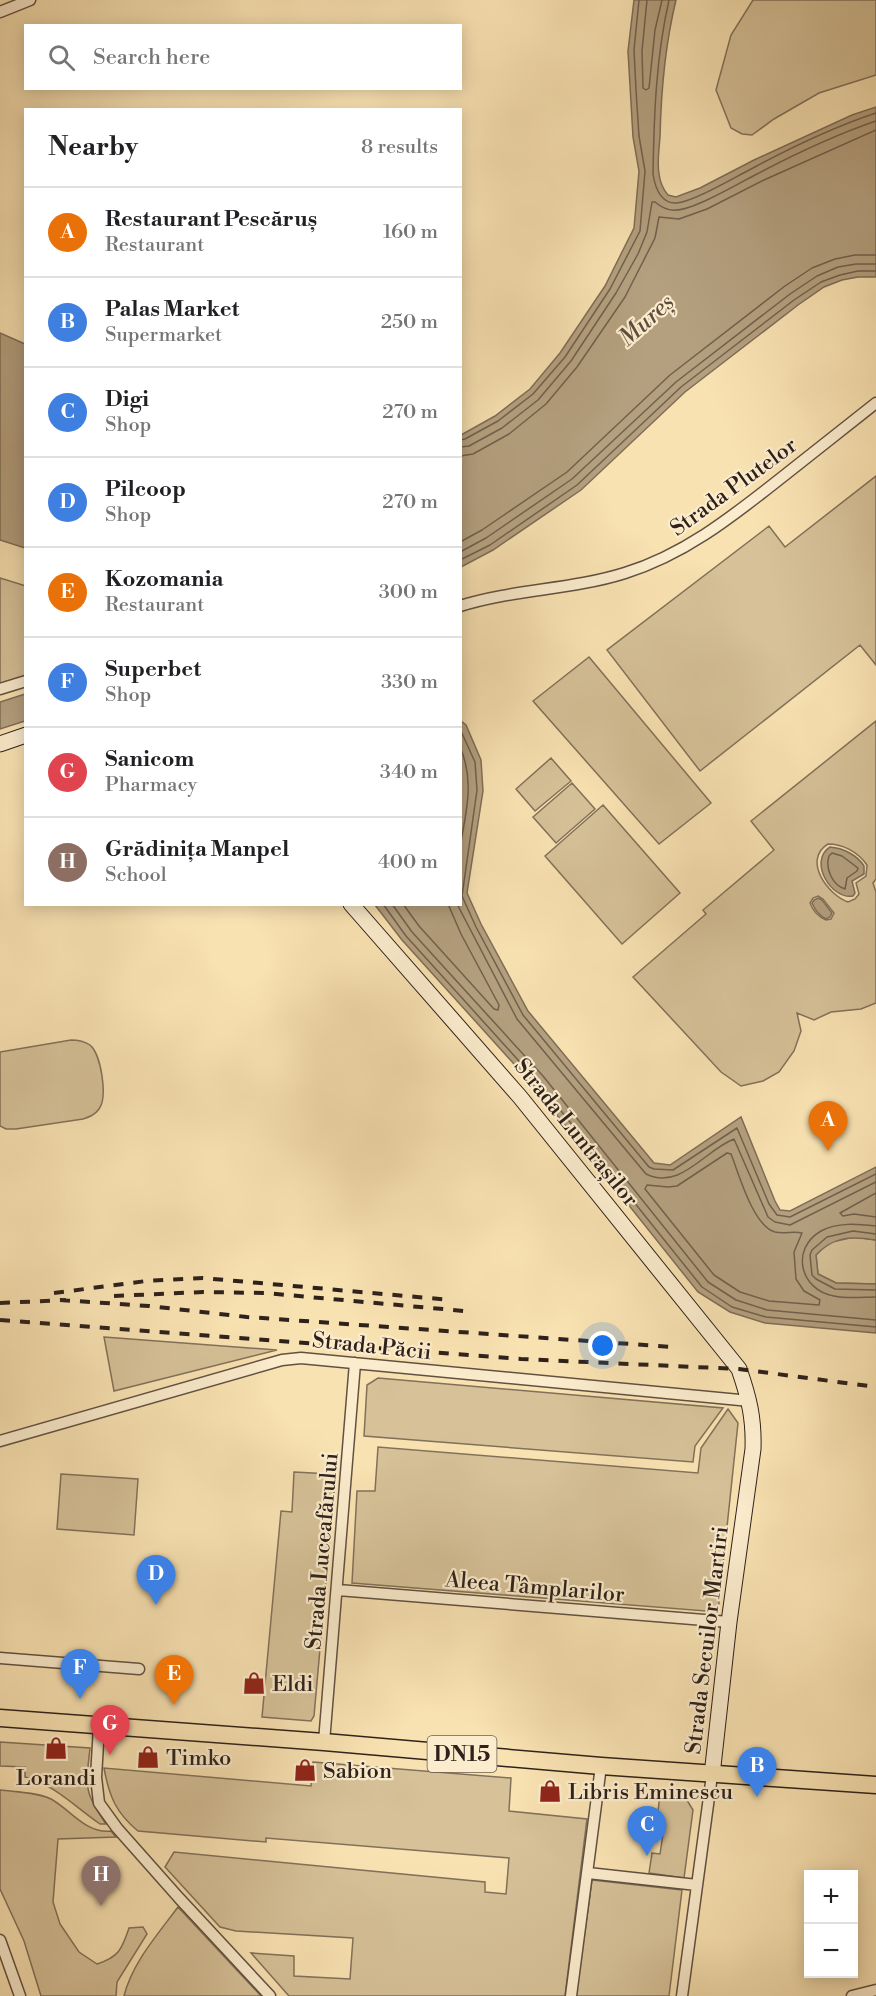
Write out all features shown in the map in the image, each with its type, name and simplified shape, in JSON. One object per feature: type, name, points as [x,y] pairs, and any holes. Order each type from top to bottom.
[{"type":"main road","name":"DN15","points":[[0,1718],[324,1742],[712,1775],[876,1785]]},
{"type":"street","points":[[0,12],[30,0]]},
{"type":"street","name":"Strada Plutelor","points":[[462,605],[487,597],[570,586],[625,573],[670,556],[716,528],[876,403]]},
{"type":"street","points":[[0,689],[24,682]]},
{"type":"street","points":[[0,744],[24,736]]},
{"type":"street","name":"Strada Luntrașilor","points":[[353,906],[520,1096],[712,1333],[739,1368],[750,1401]]},
{"type":"street","name":"Strada Păcii","points":[[0,1441],[282,1360],[301,1358],[750,1401]]},
{"type":"street","name":"Strada Luceafărului","points":[[324,1742],[355,1364]]},
{"type":"street","name":"Strada Secuilor Martiri","points":[[682,1996],[753,1449],[754,1432],[750,1401]]},
{"type":"street","name":"Aleea Tâmplarilor","points":[[338,1590],[729,1622]]},
{"type":"street","points":[[0,1658],[139,1669]]},
{"type":"street","points":[[99,1727],[96,1777],[99,1803],[117,1828],[179,1898],[270,1996]]},
{"type":"street","points":[[571,1996],[601,1766]]},
{"type":"street","points":[[588,1873],[697,1885]]},
{"type":"street","points":[[0,1940],[3,1958],[20,1996]]},
{"type":"street","points":[[852,1996],[876,1989]]},
{"type":"shaded area","points":[[753,0],[876,0],[876,75],[819,93],[774,119],[752,135],[742,134],[731,128],[716,90],[731,35]]},
{"type":"shaded area","points":[[876,476],[876,665],[860,645],[700,771],[607,650],[769,526],[785,547]]},
{"type":"shaded area","points":[[0,578],[24,585],[24,677],[0,684]]},
{"type":"shaded area","points":[[589,657],[711,803],[659,844],[533,701]]},
{"type":"shaded area","points":[[876,721],[876,879],[873,883],[876,892],[876,1003],[861,1009],[831,1012],[814,1020],[797,1013],[801,1031],[794,1051],[779,1072],[763,1081],[741,1086],[721,1072],[633,977],[706,914],[703,910],[774,850],[751,821]],"holes":[[[828,844],[839,845],[850,850],[867,865],[866,876],[856,883],[859,894],[848,902],[826,885],[818,868],[817,859]],[[818,896],[834,913],[831,919],[823,919],[813,909],[810,903]]]},
{"type":"shaded area","points":[[551,758],[571,781],[535,811],[516,789]]},
{"type":"shaded area","points":[[572,783],[595,809],[556,843],[533,817]]},
{"type":"shaded area","points":[[603,805],[680,893],[622,944],[545,856]]},
{"type":"shaded area","points":[[71,1040],[90,1045],[97,1057],[102,1076],[103,1095],[102,1103],[97,1111],[92,1116],[83,1119],[16,1129],[6,1129],[0,1126],[0,1052]]},
{"type":"shaded area","points":[[854,1237],[876,1240],[876,1284],[836,1283],[818,1274],[816,1255],[828,1243]]},
{"type":"shaded area","points":[[104,1337],[277,1350],[114,1391]]},
{"type":"shaded area","points":[[378,1378],[723,1408],[695,1446],[693,1462],[364,1436],[367,1385]]},
{"type":"shaded area","points":[[728,1409],[738,1423],[718,1612],[352,1583],[357,1491],[375,1491],[378,1447],[698,1473],[701,1448]]},
{"type":"shaded area","points":[[294,1472],[331,1474],[335,1480],[314,1716],[311,1721],[262,1717],[281,1511],[292,1512]]},
{"type":"shaded area","points":[[61,1474],[138,1479],[134,1535],[57,1529]]},
{"type":"shaded area","points":[[0,1742],[90,1748],[88,1788],[93,1804],[106,1824],[100,1824],[46,1785],[25,1777],[25,1767],[0,1766]]},
{"type":"shaded area","points":[[313,1762],[511,1778],[509,1811],[587,1819],[565,1996],[289,1996],[251,1953],[294,1956],[294,1976],[350,1979],[353,1938],[236,1931],[220,1927],[165,1867],[174,1852],[485,1882],[485,1892],[506,1894],[509,1858],[266,1838],[266,1842],[138,1831],[119,1811],[108,1787],[104,1768],[311,1786]]},
{"type":"shaded area","points":[[0,1790],[51,1799],[86,1825],[102,1831],[111,1831],[116,1837],[58,1839],[53,1902],[60,1924],[79,1952],[97,1964],[119,1951],[129,1928],[143,1927],[147,1934],[117,1982],[116,1996],[41,1996],[24,1941],[0,1889]]},
{"type":"shaded area","points":[[660,1794],[685,1797],[693,1810],[684,1878],[649,1873],[652,1853],[660,1854],[665,1821],[657,1820]]},
{"type":"shaded area","points":[[592,1880],[682,1890],[669,1996],[576,1996]]},
{"type":"shaded area","points":[[178,1907],[261,1996],[124,1996],[139,1960]]},
{"type":"water","name":"Mureș","points":[[634,0],[676,0],[664,68],[658,170],[663,188],[668,195],[676,197],[700,188],[754,160],[852,115],[876,107],[876,277],[842,280],[824,287],[798,305],[685,392],[581,490],[493,550],[462,566],[462,434],[495,416],[530,389],[560,353],[605,286],[634,228],[639,171],[633,137],[628,51]]},
{"type":"water","points":[[0,333],[24,344],[24,548],[0,540]]},
{"type":"water","points":[[24,694],[24,721],[0,729],[0,702]]},
{"type":"water","points":[[462,722],[466,725],[481,760],[483,791],[467,893],[528,1011],[654,1163],[670,1165],[741,1117],[780,1210],[790,1211],[876,1167],[876,1240],[843,1239],[829,1244],[816,1255],[818,1274],[836,1283],[876,1284],[876,1333],[765,1323],[730,1312],[698,1292],[533,1085],[402,940],[376,906],[462,906]]},
{"type":"water","points":[[830,847],[849,853],[864,866],[864,874],[852,881],[855,893],[853,896],[845,896],[837,892],[825,878],[821,861],[824,853]]},
{"type":"water","points":[[818,898],[832,913],[826,919],[812,903]]},
{"type":"railway","points":[[54,1293],[146,1281],[203,1278],[451,1300]]},
{"type":"railway","points":[[114,1296],[203,1292],[265,1293],[464,1311]]},
{"type":"railway","points":[[60,1300],[149,1306],[247,1317],[673,1347]]},
{"type":"railway","points":[[0,1303],[66,1300]]},
{"type":"railway","points":[[0,1320],[521,1359],[739,1369],[876,1387]]},
{"type":"place","name":"Restaurant Pescăruș","points":[[828,1151]]},
{"type":"place","name":"Pilcoop","points":[[156,1605]]},
{"type":"place","name":"Eldi","points":[[254,1683]]},
{"type":"place","name":"Superbet","points":[[80,1699]]},
{"type":"place","name":"Kozomania","points":[[174,1705]]},
{"type":"place","name":"Lorandi","points":[[56,1748]]},
{"type":"place","name":"Sanicom","points":[[110,1755]]},
{"type":"place","name":"Timko","points":[[148,1757]]},
{"type":"place","name":"Sabion","points":[[305,1770]]},
{"type":"place","name":"Libris Eminescu","points":[[550,1791]]},
{"type":"place","name":"Palas Market","points":[[757,1797]]},
{"type":"place","name":"Digi","points":[[647,1856]]},
{"type":"place","name":"Grădinița Manpel","points":[[101,1906]]}]
